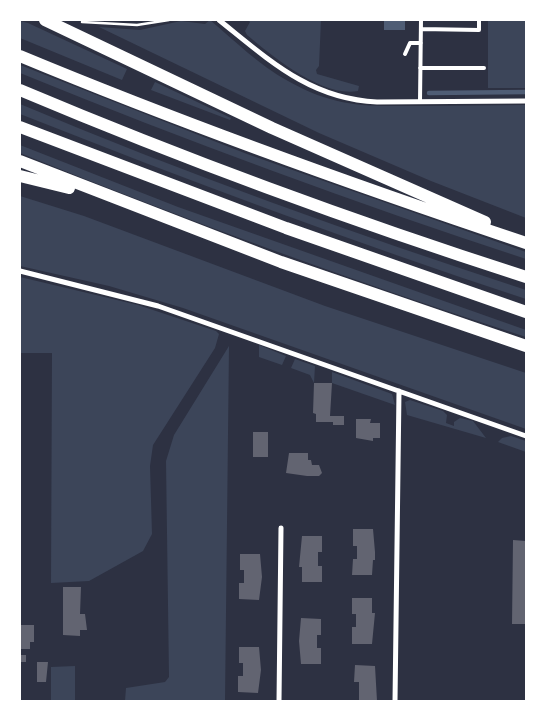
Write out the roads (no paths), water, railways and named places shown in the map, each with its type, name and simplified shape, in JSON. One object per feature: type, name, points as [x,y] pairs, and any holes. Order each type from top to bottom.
[{"type":"highway","points":[[45,20],[272,128],[526,242]]},
{"type":"highway","points":[[20,56],[187,123],[411,205],[526,242]]},
{"type":"highway","points":[[20,90],[140,140],[285,194],[526,277]]},
{"type":"highway","points":[[20,126],[286,228],[526,312]]},
{"type":"highway","points":[[20,162],[281,262],[526,346]]},
{"type":"highway","points":[[20,176],[113,198]]},
{"type":"street","points":[[219,20],[274,65],[314,88],[365,101],[526,101]]},
{"type":"street","points":[[20,271],[158,306],[526,436]]},
{"type":"street","points":[[395,701],[400,391]]},
{"type":"street","points":[[279,701],[281,528]]},
{"type":"lane","points":[[420,102],[421,20]]},
{"type":"lane","points":[[421,29],[479,30],[480,20]]},
{"type":"lane","points":[[405,54],[410,43],[421,43]]},
{"type":"lane","points":[[420,68],[484,68]]},
{"type":"waterway","points":[[429,93],[526,92]]}]
